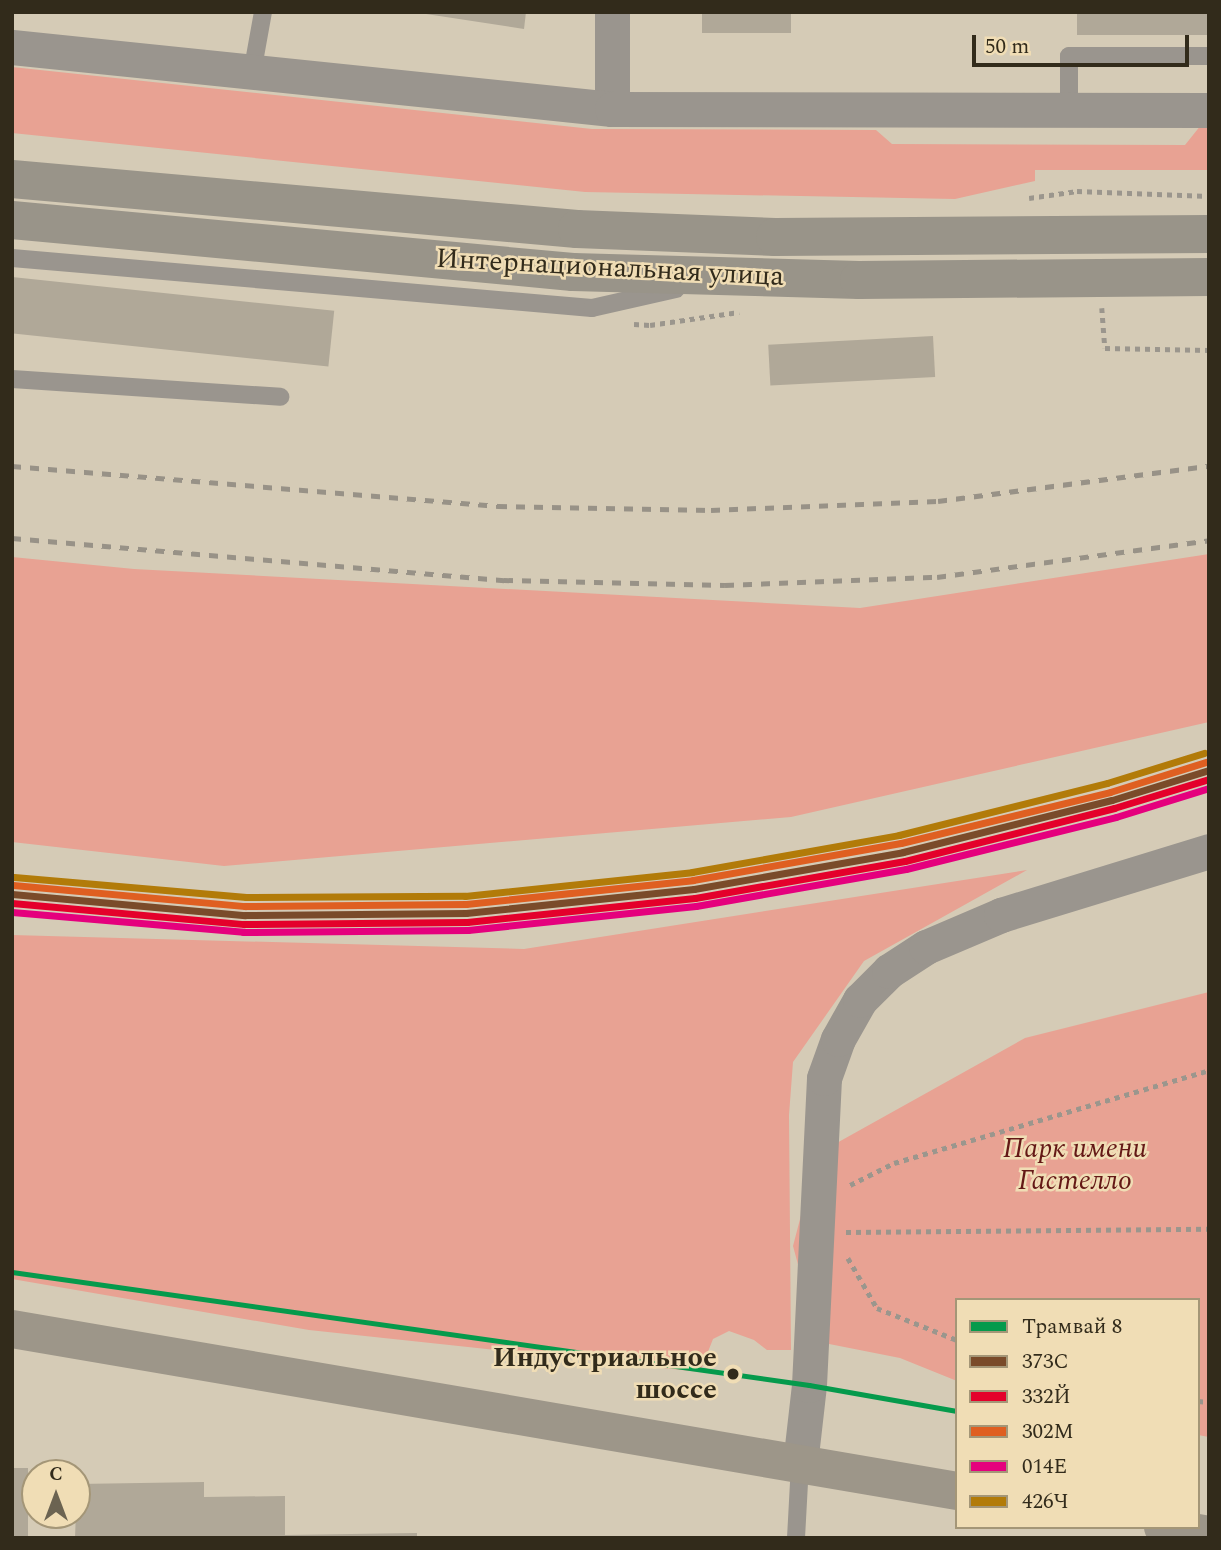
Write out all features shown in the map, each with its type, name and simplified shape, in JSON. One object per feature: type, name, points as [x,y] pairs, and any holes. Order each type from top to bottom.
[{"type":"main road","name":"Интернациональная улица","points":[[12,179],[577,229],[775,237],[1209,234]]},
{"type":"main road","name":"Интернациональная улица","points":[[12,220],[573,272],[859,280],[1209,277]]},
{"type":"main road","points":[[12,1329],[955,1491]]},
{"type":"main road","points":[[1174,1529],[1209,1535]]},
{"type":"street","points":[[612,12],[612,109]]},
{"type":"street","points":[[12,47],[612,109],[1209,110]]},
{"type":"street","points":[[800,1464],[825,1232],[818,1153],[824,1078],[838,1039],[860,1000],[889,971],[926,947],[1001,915],[1209,851]]},
{"type":"lane","points":[[252,73],[263,12]]},
{"type":"lane","points":[[1069,110],[1069,56],[1209,56]]},
{"type":"lane","points":[[573,272],[577,229]]},
{"type":"lane","points":[[12,258],[592,308],[730,276]]},
{"type":"lane","points":[[12,379],[280,397]]},
{"type":"lane","points":[[796,1538],[800,1464]]},
{"type":"path","points":[[1029,198],[1077,191],[1209,196]]},
{"type":"path","points":[[1102,307],[1105,348],[1209,350]]},
{"type":"path","points":[[848,1186],[894,1163],[1209,1070]]},
{"type":"path","points":[[825,1232],[1209,1229]]},
{"type":"path","points":[[825,1232],[877,1308],[955,1339]]},
{"type":"green space","points":[[12,67],[592,129],[876,130],[892,144],[1185,145],[1201,125],[1209,125],[1209,170],[1035,170],[1035,181],[955,199],[585,192],[12,133]]},
{"type":"green space","points":[[1209,554],[1209,722],[791,817],[224,866],[12,842],[12,557],[134,569],[860,608]]},
{"type":"green space","points":[[1027,870],[864,961],[793,1062],[789,1115],[791,1350],[767,1350],[754,1340],[729,1331],[713,1339],[700,1372],[309,1330],[12,1279],[12,935],[524,949]]},
{"type":"green space","name":"Парк имени Гастелло","points":[[1209,992],[1209,1437],[1200,1435],[1200,1298],[955,1298],[955,1380],[900,1358],[819,1342],[793,1246],[817,1154],[1025,1038]]},
{"type":"building","points":[[413,12],[526,12],[524,29]]},
{"type":"building","points":[[702,12],[791,12],[791,33],[702,33]]},
{"type":"building","points":[[1077,12],[1209,12],[1209,35],[1077,35]]},
{"type":"building","points":[[12,277],[334,311],[328,367],[12,333]]},
{"type":"building","points":[[933,336],[935,377],[770,386],[768,345]]},
{"type":"building","points":[[12,1468],[21,1468],[21,1529],[28,1529],[28,1538],[12,1538]]},
{"type":"building","points":[[204,1482],[204,1497],[285,1496],[285,1535],[417,1533],[417,1538],[75,1538],[75,1529],[91,1529],[91,1484]]},
{"type":"railway","points":[[12,466],[498,506],[711,510],[938,501],[1209,466]]},
{"type":"railway","points":[[12,538],[504,580],[725,585],[937,577],[1209,540]]},
{"type":"tram line","name":"8","points":[[12,1272],[809,1385],[955,1411]]},
{"type":"transit line","name":"426Ч","points":[[14,877],[246,897],[465,896],[692,872],[899,835],[1107,783],[1204,753]]},
{"type":"transit line","name":"302М","points":[[13,885],[245,906],[466,904],[693,880],[901,843],[1110,792],[1206,762]]},
{"type":"transit line","name":"373C","points":[[12,894],[245,915],[466,913],[694,889],[903,852],[1112,800],[1209,770]]},
{"type":"transit line","name":"332Й","points":[[12,903],[244,924],[467,922],[695,898],[905,861],[1114,808],[1209,779]]},
{"type":"transit line","name":"014Е","points":[[12,912],[243,932],[468,930],[696,906],[906,869],[1116,817],[1209,788]]},
{"type":"place","name":"Индустриальное шоссе","points":[[733,1374]]}]
